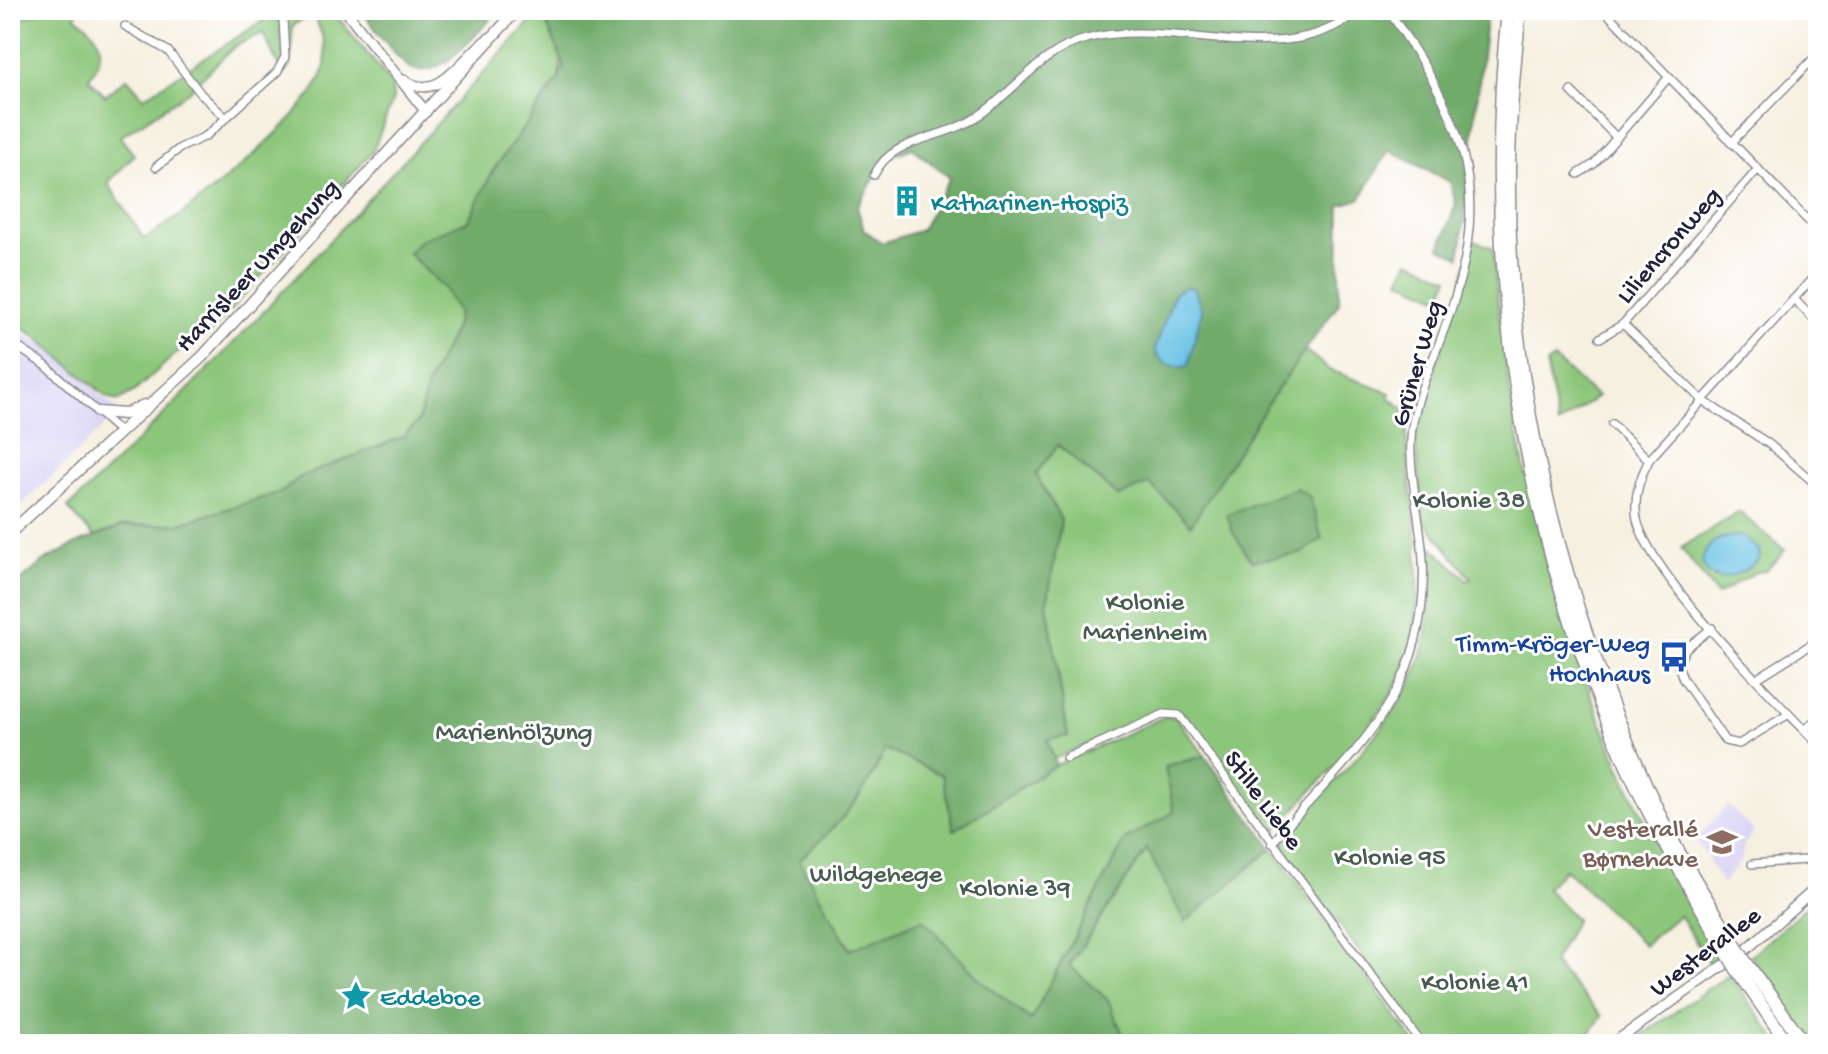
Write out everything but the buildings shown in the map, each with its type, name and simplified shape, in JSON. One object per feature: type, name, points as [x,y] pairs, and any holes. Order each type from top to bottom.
[{"type":"highway","points":[[1508,10],[1499,144],[1499,231],[1526,454],[1584,660],[1619,749],[1659,834],[1788,1044]]},
{"type":"highway","points":[[1520,10],[1509,173],[1510,230],[1514,288],[1538,451],[1593,656],[1665,827],[1727,943]]},
{"type":"highway","points":[[1740,965],[1805,1044]]},
{"type":"main road","name":"Harrisleer Umgehung","points":[[10,533],[202,357],[517,10]]},
{"type":"main road","points":[[98,412],[125,414],[153,400]]},
{"type":"street","points":[[261,10],[283,19]]},
{"type":"street","points":[[283,19],[295,10]]},
{"type":"street","points":[[345,10],[426,112]]},
{"type":"street","points":[[874,175],[888,154],[972,120],[1047,58],[1076,42],[1135,33],[1221,39],[1295,38],[1327,30],[1359,10]]},
{"type":"street","name":"Grüner Weg","points":[[1272,843],[1388,708],[1411,660],[1422,614],[1422,535],[1412,425],[1426,374],[1451,312],[1468,248],[1471,202],[1461,139],[1445,97],[1388,10]]},
{"type":"street","points":[[1604,10],[1818,231]]},
{"type":"street","points":[[156,167],[206,136],[283,62],[283,19]]},
{"type":"street","points":[[125,26],[168,51],[201,94],[226,118]]},
{"type":"street","points":[[398,75],[420,87],[441,83],[475,47],[494,35]]},
{"type":"street","points":[[1731,143],[1817,57]]},
{"type":"street","points":[[1578,174],[1594,164],[1668,78]]},
{"type":"street","points":[[1571,91],[1617,138]]},
{"type":"street","name":"Liliencronweg","points":[[1600,338],[1623,324],[1758,169]]},
{"type":"street","points":[[1818,272],[1649,460],[1637,492],[1640,528],[1658,560],[1756,679],[1818,744]]},
{"type":"street","points":[[1794,299],[1818,324]]},
{"type":"street","points":[[1623,324],[1702,400],[1769,444],[1818,486]]},
{"type":"street","points":[[10,342],[45,365],[120,432]]},
{"type":"street","points":[[1612,424],[1649,460]]},
{"type":"street","points":[[1712,628],[1685,649],[1678,665],[1683,679],[1725,741],[1739,744],[1789,714]]},
{"type":"street","points":[[1756,679],[1818,640]]},
{"type":"street","name":"Stille Liebe","points":[[1066,758],[1164,714],[1175,713],[1422,1044]]},
{"type":"street","points":[[1805,730],[1818,717]]},
{"type":"street","name":"Westerallee","points":[[1752,864],[1818,859]]},
{"type":"street","name":"Westerallee","points":[[1612,1044],[1747,949],[1818,886]]},
{"type":"shaded area","points":[[10,325],[53,351],[119,412],[10,516]]},
{"type":"shaded area","name":"Vesterallé Børnehave","points":[[1728,805],[1754,831],[1744,845],[1741,861],[1722,884],[1696,839]]},
{"type":"green space","points":[[10,10],[22,10],[27,17],[43,10],[79,10],[75,16],[91,30],[99,44],[99,60],[89,78],[105,96],[127,78],[144,97],[278,11],[332,10],[392,84],[393,99],[373,151],[208,335],[203,329],[135,391],[118,401],[107,397],[33,334],[10,322]],"holes":[[[313,14],[323,37],[325,62],[321,78],[309,97],[241,166],[187,210],[144,239],[108,183],[134,155],[120,137],[185,94],[235,46],[263,33],[283,75],[290,66],[293,25]]]},
{"type":"green space","points":[[361,10],[500,10],[443,64],[417,70],[399,58]]},
{"type":"green space","points":[[541,10],[562,58],[558,80],[494,169],[468,221],[408,253],[444,288],[458,313],[456,327],[428,383],[418,422],[403,437],[300,477],[282,492],[178,524],[123,526],[94,537],[68,508],[250,326]]},
{"type":"green space","name":"Marienhölzung","points":[[541,10],[1487,10],[1460,257],[1440,248],[1456,204],[1450,182],[1389,150],[1360,199],[1340,205],[1339,303],[1272,397],[1191,525],[1149,483],[1119,497],[1058,445],[1036,474],[1061,520],[1047,603],[1068,736],[1047,740],[1056,765],[954,830],[942,775],[885,749],[868,783],[849,810],[799,860],[850,950],[923,919],[980,980],[1031,1020],[1125,840],[1174,812],[1165,766],[1205,756],[1272,848],[1185,922],[1147,849],[1069,965],[1108,1000],[1127,1044],[10,1044],[10,590],[44,561],[76,544],[123,526],[178,524],[282,492],[300,477],[403,437],[418,422],[428,383],[455,327],[458,313],[444,288],[408,253],[420,240],[468,221],[494,169],[558,80],[564,65]],"holes":[[[912,148],[950,178],[921,230],[882,243],[864,230],[857,207],[887,158]],[[1174,294],[1202,310],[1157,356],[1155,349]]]},
{"type":"green space","points":[[1473,240],[1493,248],[1509,387],[1522,455],[1555,589],[1576,655],[1628,785],[1673,875],[1722,962],[1713,969],[1679,915],[1644,945],[1565,869],[1546,888],[1576,919],[1553,963],[1602,1016],[1582,1044],[1425,1044],[1285,848],[1283,837],[1367,745],[1409,686],[1427,634],[1430,578],[1427,542],[1468,580],[1471,578],[1423,519],[1415,438],[1419,411],[1454,312]]},
{"type":"green space","points":[[1409,260],[1449,278],[1440,298],[1400,280]]},
{"type":"green space","name":"Kolonie Marienheim","points":[[1305,350],[1330,370],[1390,393],[1389,397],[1407,411],[1417,544],[1417,600],[1406,662],[1387,701],[1358,739],[1276,830],[1269,831],[1183,714],[1166,710],[1054,759],[1047,740],[1068,735],[1047,603],[1061,520],[1036,475],[1057,444],[1118,497],[1272,397]]},
{"type":"green space","points":[[1554,359],[1597,397],[1558,425],[1546,364]]},
{"type":"green space","points":[[1297,488],[1310,497],[1322,539],[1300,554],[1252,561],[1233,533],[1227,514]]},
{"type":"green space","points":[[1739,512],[1785,550],[1766,571],[1756,572],[1717,595],[1681,548]]},
{"type":"green space","points":[[1166,716],[1177,718],[1205,756],[1166,766],[1174,813],[1125,840],[1031,1020],[980,980],[923,920],[851,950],[798,861],[849,810],[868,783],[885,748],[942,774],[955,830],[1056,765]]},
{"type":"green space","points":[[1148,848],[1185,922],[1272,848],[1416,1044],[1127,1044],[1108,1000],[1069,966]]},
{"type":"green space","points":[[1818,896],[1818,1044],[1815,1044],[1751,956]]},
{"type":"green space","points":[[1729,975],[1780,1044],[1629,1044],[1715,984]]},
{"type":"water","points":[[1185,287],[1194,288],[1202,310],[1188,366],[1178,367],[1164,361],[1155,349],[1174,294]]},
{"type":"water","points":[[1743,536],[1760,551],[1759,559],[1728,577],[1712,575],[1706,570],[1702,561],[1712,544],[1723,538]]},
{"type":"place","name":"Katharinen-Hospiz","points":[[907,201]]},
{"type":"place","name":"Timm-Kröger-Weg Hochhaus","points":[[1674,657]]},
{"type":"place","name":"Vesterallé Børnehave","points":[[1722,842]]},
{"type":"place","name":"Eddeboe","points":[[356,996]]},
{"type":"park label","name":"Kolonie 38","points":[[1469,498]]},
{"type":"park label","name":"Kolonie 95","points":[[1390,855]]},
{"type":"park label","name":"Wildgehege","points":[[876,872]]},
{"type":"park label","name":"Kolonie 39","points":[[1015,886]]},
{"type":"park label","name":"Kolonie 41","points":[[1475,980]]}]
